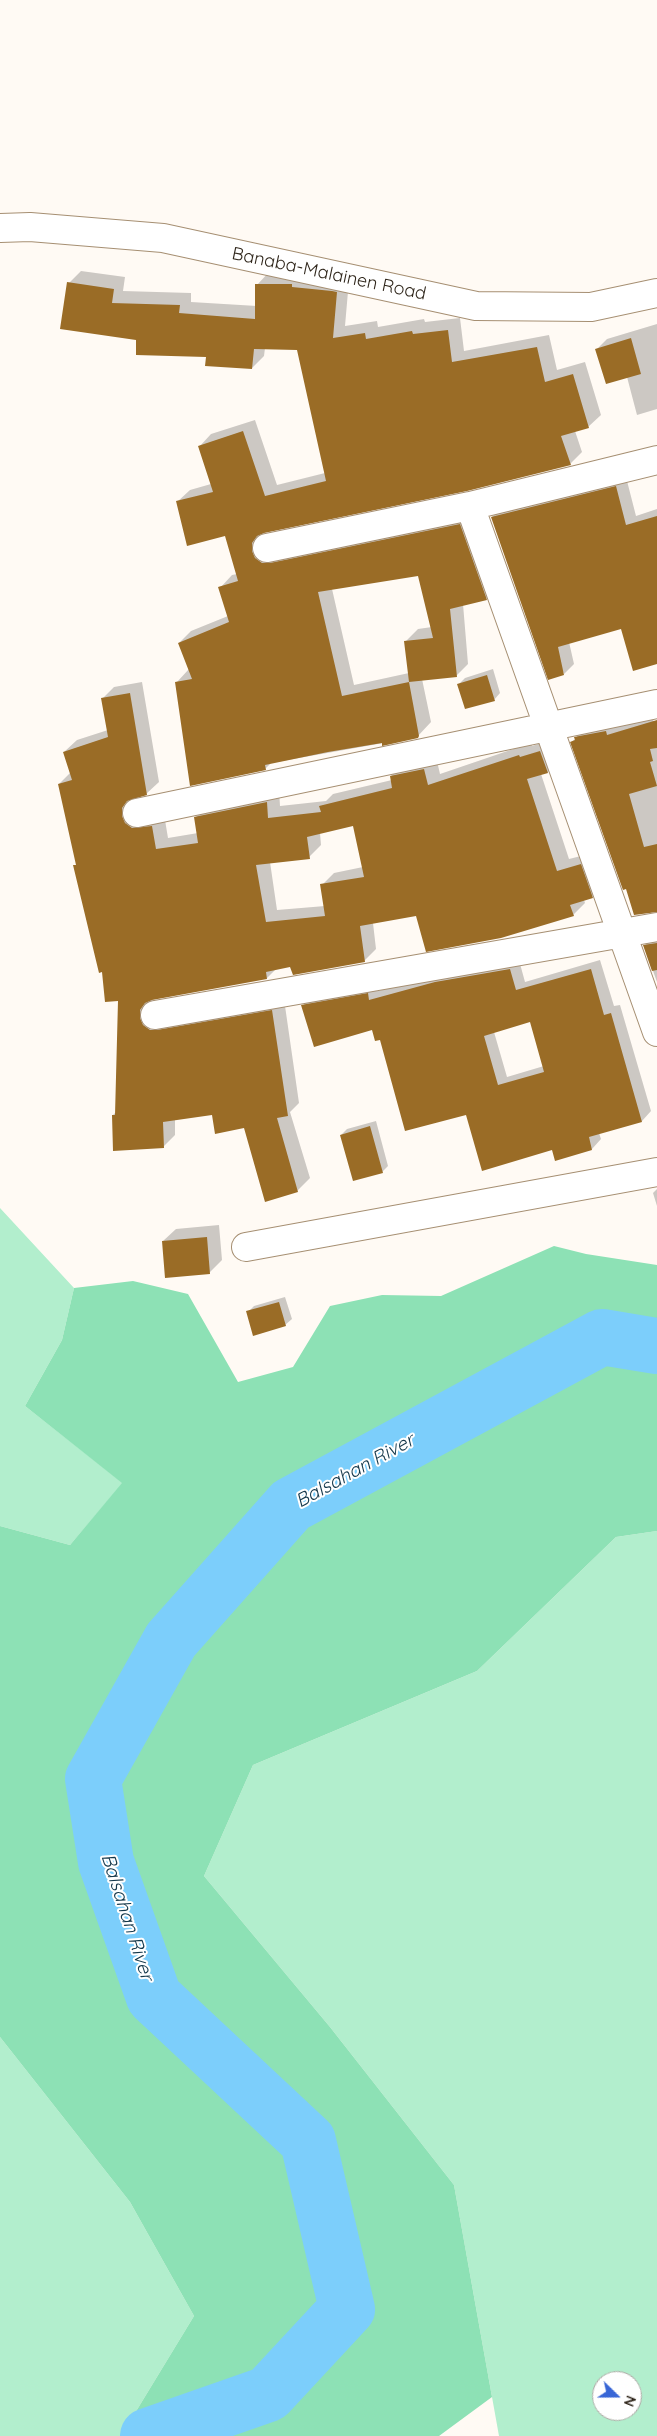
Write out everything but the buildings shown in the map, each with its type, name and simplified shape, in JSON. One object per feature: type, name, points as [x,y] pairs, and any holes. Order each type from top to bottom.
[{"type":"street","name":"Banaba-Malainen Road","points":[[0,228],[30,226],[163,238],[476,306],[590,307],[657,293]]},
{"type":"street","points":[[267,548],[470,506],[657,460]]},
{"type":"street","points":[[470,506],[657,1032]]},
{"type":"street","points":[[137,813],[657,704]]},
{"type":"street","points":[[154,1015],[657,927]]},
{"type":"street","points":[[246,1247],[657,1172]]},
{"type":"green space","points":[[0,1208],[74,1288],[62,1340],[25,1406],[123,1483],[70,1545],[0,1526]]},
{"type":"green space","points":[[554,1246],[586,1254],[657,1265],[657,1531],[616,1537],[477,1671],[253,1765],[204,1876],[330,2027],[454,2185],[492,2397],[439,2436],[121,2436],[194,2316],[130,2202],[0,2037],[0,1526],[70,1545],[122,1483],[25,1406],[62,1340],[74,1288],[133,1281],[188,1294],[238,1382],[293,1367],[330,1306],[382,1295],[441,1296]]},
{"type":"green space","points":[[657,1531],[657,2436],[499,2436],[454,2185],[330,2027],[204,1876],[253,1765],[477,1671],[616,1537]]},
{"type":"green space","points":[[0,2037],[130,2202],[194,2316],[121,2436],[0,2436]]},
{"type":"waterway","name":"Balsahan River","points":[[148,2436],[268,2394],[347,2309],[308,2141],[154,1997],[106,1862],[93,1779],[171,1640],[291,1505],[602,1337],[657,1346]]}]
